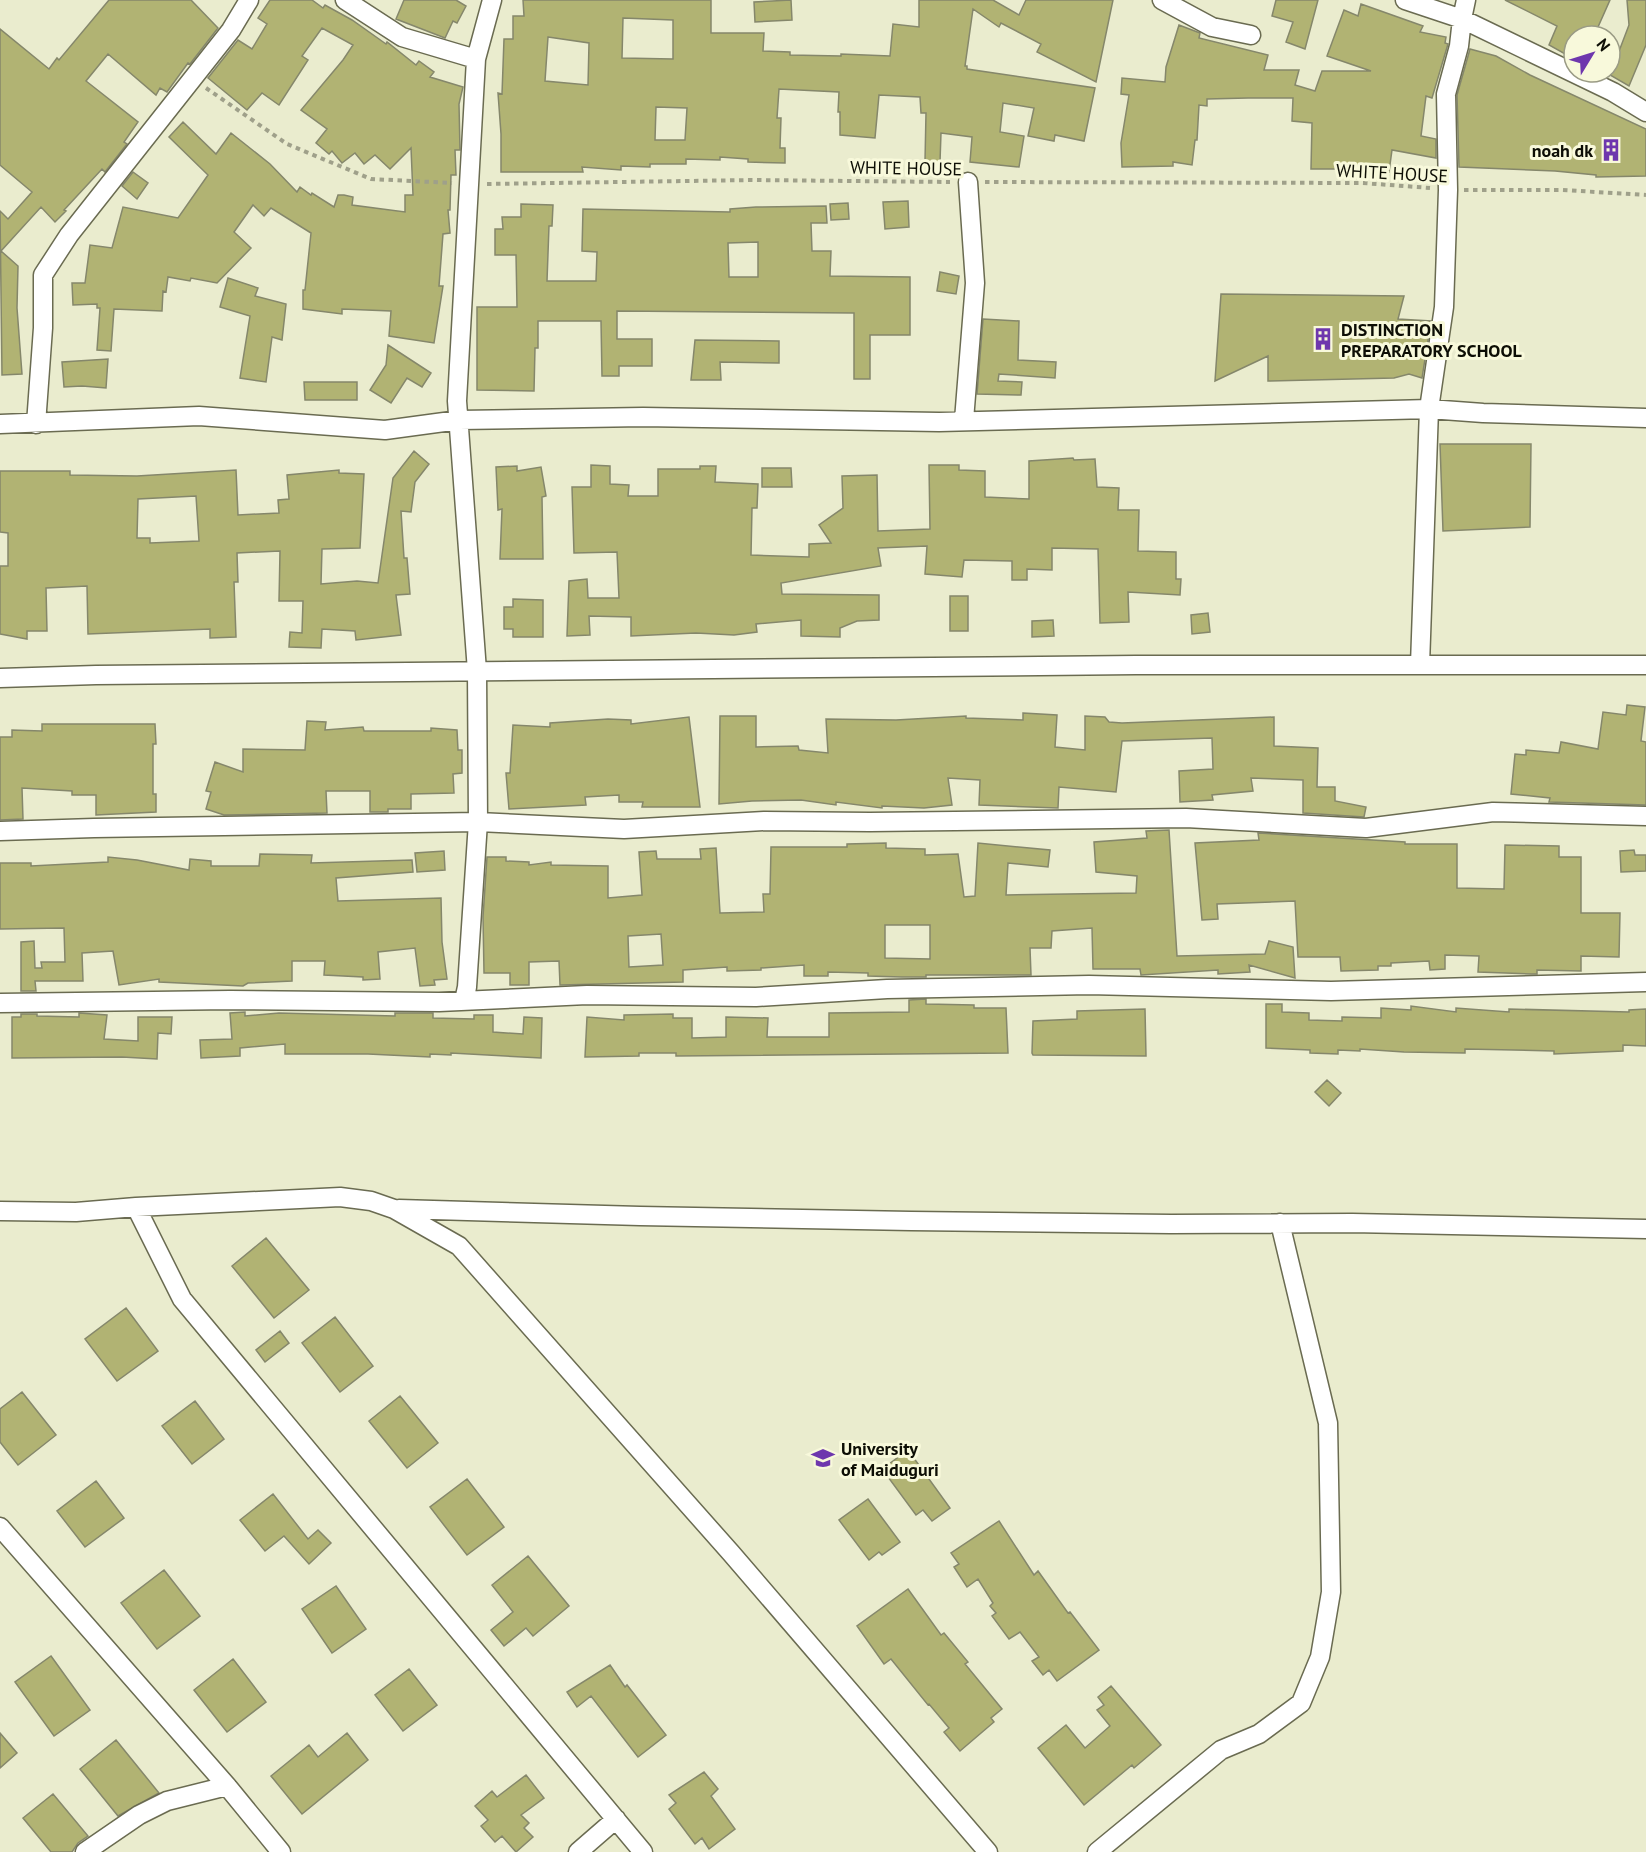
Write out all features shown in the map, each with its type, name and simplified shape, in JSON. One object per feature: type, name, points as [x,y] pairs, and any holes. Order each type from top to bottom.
[{"type":"street","points":[[36,424],[43,328],[43,275],[69,235],[231,30],[249,0]]},
{"type":"street","points":[[345,0],[402,37],[476,59]]},
{"type":"street","points":[[464,1001],[467,987],[478,822],[477,671],[457,401],[476,59],[492,0]]},
{"type":"street","points":[[1162,0],[1212,27],[1251,34]]},
{"type":"street","points":[[1405,0],[1462,19],[1613,92],[1646,112]]},
{"type":"street","points":[[1420,665],[1429,409],[1444,307],[1448,190],[1446,94],[1459,46],[1466,0]]},
{"type":"street","points":[[964,420],[975,283],[968,182]]},
{"type":"street","points":[[0,424],[199,416],[385,429],[459,420],[643,417],[939,422],[1429,409],[1646,418]]},
{"type":"street","points":[[0,678],[96,675],[1136,665],[1646,665]]},
{"type":"street","points":[[0,831],[478,822],[624,829],[764,821],[1186,818],[1366,828],[1493,812],[1646,816]]},
{"type":"street","points":[[0,1003],[230,1000],[464,1001],[587,995],[756,997],[887,989],[1089,985],[1331,991],[1646,982]]},
{"type":"street","points":[[0,1211],[75,1212],[340,1197],[371,1201],[394,1209],[459,1246],[731,1553],[988,1852]]},
{"type":"street","points":[[136,1207],[182,1299],[643,1852]]},
{"type":"street","points":[[394,1209],[900,1221],[1534,1225],[1646,1229]]},
{"type":"street","points":[[1097,1852],[1221,1750],[1259,1734],[1301,1703],[1320,1657],[1331,1592],[1328,1424],[1280,1223]]},
{"type":"street","points":[[0,1527],[227,1786],[280,1852]]},
{"type":"street","points":[[85,1852],[139,1815],[167,1801],[227,1786]]},
{"type":"street","points":[[578,1852],[616,1819]]},
{"type":"path","name":"WHITE HOUSE","points":[[193,79],[287,144],[371,179],[470,184],[752,180],[1363,183],[1448,190],[1563,190],[1646,195]]},
{"type":"building","points":[[109,0],[191,0],[218,28],[167,92],[160,88],[156,95],[108,54],[86,81],[138,122],[124,142],[127,144],[105,172],[102,169],[55,222],[41,207],[1,251],[18,266],[17,308],[22,374],[2,375],[0,211],[8,219],[32,192],[0,165],[0,29],[49,69]]},
{"type":"building","points":[[270,0],[312,0],[323,8],[325,5],[352,20],[386,44],[387,42],[416,65],[419,61],[434,72],[430,77],[463,87],[459,104],[460,150],[455,150],[456,175],[451,175],[450,210],[448,210],[450,233],[443,234],[439,286],[443,286],[434,343],[389,336],[391,311],[342,309],[342,314],[303,309],[303,290],[305,290],[311,233],[271,208],[264,216],[253,205],[234,232],[251,248],[217,283],[191,278],[190,281],[168,277],[166,292],[163,291],[162,311],[114,309],[111,351],[97,350],[100,308],[97,308],[97,304],[73,305],[72,283],[85,283],[90,245],[112,248],[123,207],[178,218],[208,175],[169,137],[183,122],[216,154],[231,133],[270,164],[297,192],[300,187],[334,207],[338,195],[344,195],[353,197],[352,205],[405,212],[405,195],[413,195],[411,148],[390,169],[375,155],[364,164],[355,153],[342,163],[332,151],[329,154],[316,143],[327,129],[301,110],[353,45],[322,28],[302,56],[308,60],[279,105],[262,93],[247,110],[208,78],[238,40],[252,49],[267,24],[258,18]]},
{"type":"building","points":[[404,0],[456,0],[466,6],[457,23],[453,21],[445,38],[396,19]]},
{"type":"building","points":[[523,0],[711,0],[711,33],[764,33],[763,51],[790,52],[790,55],[890,56],[893,24],[919,27],[919,0],[993,0],[1019,15],[1026,0],[1113,0],[1096,82],[1037,52],[1041,44],[1001,23],[999,27],[973,9],[965,66],[967,69],[1095,88],[1084,141],[1055,135],[1054,141],[1028,136],[1034,108],[1003,103],[1000,132],[1024,136],[1019,167],[970,162],[972,137],[941,133],[940,162],[925,161],[926,113],[921,113],[920,97],[879,95],[875,138],[840,135],[839,92],[779,89],[777,118],[781,118],[780,148],[785,148],[785,163],[748,162],[748,159],[720,157],[720,160],[686,159],[686,164],[650,164],[650,167],[621,166],[621,170],[582,167],[583,172],[501,172],[498,93],[502,94],[504,39],[513,39],[513,16],[524,16]],"holes":[[[623,18],[673,20],[673,59],[622,58]],[[548,37],[589,43],[588,85],[545,81]],[[656,107],[687,108],[685,140],[655,140]]]},
{"type":"building","points":[[791,0],[792,20],[755,22],[754,2]]},
{"type":"building","points":[[1276,0],[1318,0],[1305,49],[1286,42],[1293,22],[1272,16]]},
{"type":"building","points":[[1505,0],[1610,0],[1599,24],[1562,24],[1562,52],[1549,45],[1557,26]]},
{"type":"building","points":[[1627,0],[1646,0],[1646,45],[1629,86],[1622,82],[1622,43],[1629,25]]},
{"type":"building","points":[[1361,4],[1423,26],[1420,32],[1446,37],[1445,43],[1448,44],[1432,98],[1426,96],[1421,136],[1436,139],[1436,158],[1392,150],[1389,172],[1378,169],[1311,169],[1312,123],[1292,121],[1293,98],[1207,99],[1207,106],[1199,105],[1197,140],[1195,140],[1192,165],[1173,162],[1173,166],[1122,167],[1121,143],[1129,95],[1121,94],[1122,78],[1165,82],[1166,67],[1179,25],[1200,33],[1199,38],[1268,55],[1264,70],[1299,70],[1295,85],[1315,91],[1322,71],[1371,71],[1327,56],[1344,10],[1358,16]]},
{"type":"building","points":[[1470,49],[1496,56],[1530,75],[1646,129],[1646,176],[1596,177],[1596,175],[1555,171],[1459,167],[1457,95]]},
{"type":"building","points":[[133,172],[148,183],[137,199],[122,186]]},
{"type":"building","points":[[908,201],[909,227],[885,229],[883,202]]},
{"type":"building","points":[[848,203],[849,219],[831,220],[830,204]]},
{"type":"building","points":[[521,204],[553,205],[552,226],[549,226],[547,281],[596,281],[597,252],[582,251],[583,209],[730,212],[730,209],[756,207],[826,206],[827,223],[811,223],[812,251],[831,251],[830,276],[910,277],[910,335],[870,335],[870,379],[854,379],[854,313],[617,311],[617,339],[652,339],[652,366],[619,366],[619,376],[602,376],[601,321],[538,321],[534,391],[477,390],[477,307],[517,307],[516,255],[495,255],[495,229],[503,229],[502,217],[521,217]],"holes":[[[758,242],[758,277],[729,277],[728,243]]]},
{"type":"building","points":[[940,272],[959,276],[956,294],[937,291]]},
{"type":"building","points":[[228,278],[258,288],[255,296],[286,304],[282,340],[272,337],[266,382],[240,378],[250,316],[220,307]]},
{"type":"building","name":"DISTINCTION PREPARATORY SCHOOL","points":[[1221,294],[1404,296],[1398,319],[1431,321],[1422,378],[1409,374],[1394,378],[1268,381],[1268,356],[1215,381]]},
{"type":"building","points":[[983,319],[1019,321],[1018,360],[1056,362],[1055,378],[999,374],[998,381],[1022,382],[1021,395],[977,394]]},
{"type":"building","points":[[695,340],[779,341],[779,363],[720,362],[721,380],[691,380]]},
{"type":"building","points":[[388,345],[431,373],[422,387],[407,378],[391,403],[370,390],[386,365]]},
{"type":"building","points":[[108,359],[106,388],[64,387],[62,362]]},
{"type":"building","points":[[304,382],[357,382],[357,400],[305,400]]},
{"type":"building","points":[[1440,444],[1531,444],[1530,527],[1443,531]]},
{"type":"building","points":[[414,451],[429,464],[415,482],[411,512],[401,511],[404,558],[407,558],[410,594],[396,595],[401,635],[356,640],[355,631],[322,629],[321,648],[289,647],[290,632],[302,633],[303,601],[279,601],[280,551],[237,553],[238,582],[234,582],[236,637],[210,638],[210,629],[88,634],[87,586],[46,588],[47,631],[27,631],[27,639],[0,634],[0,566],[8,566],[8,533],[0,532],[0,471],[70,471],[70,475],[137,476],[236,470],[238,515],[279,513],[278,500],[289,499],[287,475],[339,470],[339,473],[364,474],[360,548],[322,549],[321,584],[357,581],[378,583],[393,478]],"holes":[[[196,496],[199,541],[150,543],[150,538],[137,538],[138,499]]]},
{"type":"building","points":[[1073,458],[1074,460],[1095,459],[1097,487],[1119,488],[1118,510],[1139,510],[1138,551],[1176,552],[1176,579],[1181,579],[1180,595],[1128,592],[1129,622],[1100,623],[1098,549],[1052,548],[1052,570],[1027,569],[1027,580],[1012,580],[1012,561],[964,560],[962,577],[925,574],[927,546],[878,548],[881,566],[781,583],[782,594],[879,595],[879,620],[857,621],[840,628],[840,637],[801,636],[801,620],[756,624],[757,632],[734,635],[696,633],[631,636],[631,617],[589,616],[590,635],[567,636],[569,581],[587,579],[588,598],[619,598],[617,552],[574,553],[572,487],[591,487],[591,465],[610,466],[610,484],[629,485],[628,496],[658,496],[658,469],[700,469],[700,466],[716,466],[715,482],[758,484],[757,508],[752,508],[751,555],[809,557],[809,544],[831,543],[819,525],[843,508],[842,476],[877,475],[878,531],[930,529],[929,465],[959,465],[959,470],[985,471],[985,497],[1029,499],[1029,461]]},
{"type":"building","points":[[517,466],[517,471],[541,467],[546,496],[542,497],[543,559],[500,559],[502,509],[498,510],[496,467]]},
{"type":"building","points":[[762,468],[791,468],[792,487],[762,487]]},
{"type":"building","points":[[950,596],[968,596],[968,631],[950,631]]},
{"type":"building","points":[[513,599],[543,600],[543,637],[513,637],[513,629],[504,629],[504,607],[513,607]]},
{"type":"building","points":[[1208,613],[1210,632],[1192,634],[1191,615]]},
{"type":"building","points":[[1053,620],[1054,636],[1032,637],[1032,621]]},
{"type":"building","points":[[1627,705],[1645,707],[1641,741],[1646,742],[1646,805],[1549,802],[1550,798],[1511,794],[1515,754],[1526,755],[1526,750],[1559,753],[1561,742],[1598,749],[1603,712],[1626,715]]},
{"type":"building","points":[[1023,713],[1057,715],[1055,747],[1085,750],[1085,716],[1105,717],[1109,722],[1122,723],[1274,717],[1274,746],[1318,748],[1317,787],[1335,787],[1335,801],[1366,807],[1364,817],[1303,813],[1303,780],[1251,778],[1253,791],[1212,795],[1213,800],[1180,802],[1179,771],[1213,769],[1212,738],[1122,741],[1116,792],[1059,787],[1058,808],[979,805],[980,780],[948,778],[952,805],[924,808],[882,806],[882,808],[801,800],[719,804],[720,716],[756,716],[756,747],[798,746],[799,750],[828,753],[826,719],[896,720],[966,716],[966,718],[1023,720]]},
{"type":"building","points":[[689,717],[700,807],[642,807],[643,802],[619,802],[619,795],[585,797],[586,805],[509,809],[506,773],[510,773],[513,725],[550,727],[550,723],[608,719],[631,720],[631,724]]},
{"type":"building","points":[[307,721],[326,722],[325,730],[363,727],[364,731],[431,731],[431,728],[457,730],[458,750],[462,750],[462,773],[453,774],[454,793],[411,794],[411,809],[388,809],[388,812],[370,812],[370,791],[326,791],[327,813],[224,815],[206,809],[211,792],[206,791],[215,762],[243,772],[243,749],[305,750]]},
{"type":"building","points":[[42,724],[155,724],[153,794],[156,794],[156,812],[96,815],[96,795],[72,795],[72,791],[22,788],[23,819],[0,820],[0,737],[12,737],[12,730],[42,731]]},
{"type":"building","points":[[1169,830],[1177,956],[1265,954],[1269,941],[1293,947],[1295,978],[1249,965],[1250,972],[1218,974],[1218,970],[1141,975],[1140,969],[1093,969],[1092,928],[1052,931],[1051,948],[1030,948],[1031,975],[902,977],[828,972],[828,976],[804,976],[804,965],[761,968],[761,970],[727,971],[727,967],[683,970],[683,982],[560,985],[559,961],[529,962],[529,985],[510,985],[510,973],[484,973],[483,917],[487,857],[506,857],[506,861],[529,862],[529,865],[551,862],[551,865],[608,866],[608,898],[642,895],[639,852],[656,851],[657,859],[701,859],[700,849],[716,848],[720,913],[764,912],[763,894],[770,894],[771,847],[847,847],[847,844],[886,843],[886,848],[925,849],[925,855],[958,854],[964,897],[975,896],[978,843],[1050,850],[1048,867],[1008,863],[1006,895],[1136,893],[1137,876],[1096,872],[1094,842],[1147,838],[1146,831]],"holes":[[[885,925],[930,925],[930,959],[885,958]],[[661,934],[663,965],[629,967],[628,936]]]},
{"type":"building","points":[[1258,833],[1405,842],[1405,844],[1457,844],[1457,888],[1504,889],[1505,845],[1559,846],[1559,857],[1581,857],[1581,913],[1620,913],[1619,957],[1581,956],[1581,971],[1537,970],[1537,974],[1531,974],[1478,972],[1479,956],[1445,955],[1445,969],[1430,970],[1429,961],[1391,963],[1391,966],[1378,966],[1378,970],[1341,971],[1340,957],[1298,957],[1295,901],[1217,904],[1218,919],[1202,920],[1195,843],[1259,840]]},
{"type":"building","points":[[1634,850],[1635,855],[1646,855],[1646,871],[1621,872],[1620,851]]},
{"type":"building","points":[[444,851],[445,870],[417,872],[415,853]]},
{"type":"building","points":[[260,854],[312,855],[311,863],[412,860],[413,872],[336,878],[338,901],[441,898],[442,942],[447,979],[434,980],[435,985],[420,986],[415,948],[378,952],[380,979],[363,980],[363,977],[324,975],[325,961],[292,961],[292,981],[248,983],[243,986],[159,982],[159,979],[119,985],[113,951],[82,953],[83,981],[35,981],[36,991],[21,991],[21,942],[34,941],[35,968],[42,968],[41,962],[65,962],[64,928],[0,929],[0,863],[31,863],[31,866],[108,862],[108,857],[189,870],[190,859],[211,861],[211,866],[259,866]]},
{"type":"building","points":[[926,999],[926,1004],[1006,1008],[1008,1053],[676,1056],[676,1053],[639,1053],[639,1056],[585,1057],[587,1017],[624,1020],[624,1015],[673,1014],[673,1018],[692,1018],[692,1038],[726,1037],[726,1017],[768,1018],[767,1037],[829,1037],[829,1013],[909,1012],[909,1000]]},
{"type":"building","points":[[1266,1004],[1282,1004],[1282,1012],[1309,1013],[1309,1020],[1342,1021],[1342,1017],[1381,1018],[1381,1008],[1411,1010],[1411,1006],[1456,1012],[1456,1008],[1509,1012],[1509,1009],[1629,1012],[1629,1010],[1646,1009],[1646,1046],[1623,1045],[1623,1051],[1554,1054],[1554,1051],[1465,1049],[1465,1053],[1360,1049],[1360,1051],[1338,1050],[1338,1054],[1310,1053],[1310,1050],[1266,1048]]},
{"type":"building","points":[[1145,1009],[1146,1056],[1033,1055],[1032,1053],[1033,1021],[1077,1019],[1077,1011]]},
{"type":"building","points":[[245,1012],[245,1016],[279,1013],[395,1016],[395,1013],[433,1013],[433,1018],[474,1019],[474,1015],[493,1015],[493,1032],[523,1034],[524,1017],[542,1018],[541,1058],[451,1053],[451,1055],[430,1054],[430,1057],[285,1054],[285,1044],[240,1048],[240,1056],[201,1058],[200,1040],[232,1039],[230,1013]]},
{"type":"building","points":[[79,1013],[107,1015],[104,1039],[138,1041],[138,1017],[172,1017],[171,1034],[158,1033],[157,1059],[12,1058],[12,1017],[21,1017],[21,1014],[37,1014],[37,1016],[79,1017]]},
{"type":"building","points":[[1327,1080],[1341,1093],[1329,1106],[1315,1092]]},
{"type":"building","points":[[266,1238],[309,1290],[274,1318],[232,1266]]},
{"type":"building","points":[[126,1308],[158,1351],[117,1381],[85,1339]]},
{"type":"building","points":[[335,1317],[373,1366],[340,1392],[302,1343]]},
{"type":"building","points":[[280,1331],[289,1343],[265,1362],[256,1350]]},
{"type":"building","points":[[22,1392],[56,1435],[18,1465],[0,1442],[0,1409]]},
{"type":"building","points":[[400,1396],[438,1443],[407,1468],[369,1421]]},
{"type":"building","points":[[195,1401],[224,1439],[192,1464],[162,1426]]},
{"type":"building","points":[[908,1450],[950,1508],[932,1521],[923,1510],[916,1515],[888,1477],[891,1475],[885,1467]]},
{"type":"building","points":[[467,1479],[504,1527],[467,1555],[430,1507]]},
{"type":"building","points":[[96,1481],[124,1518],[85,1547],[57,1511]]},
{"type":"building","points":[[273,1494],[308,1539],[318,1530],[331,1543],[309,1564],[284,1536],[265,1551],[240,1520]]},
{"type":"building","points":[[868,1499],[900,1542],[882,1555],[879,1552],[869,1560],[839,1520]]},
{"type":"building","points":[[999,1521],[1034,1575],[1038,1571],[1068,1613],[1070,1612],[1099,1650],[1057,1681],[1049,1670],[1043,1675],[1032,1661],[1039,1657],[1020,1632],[1009,1639],[992,1616],[996,1613],[990,1606],[993,1603],[978,1579],[967,1587],[954,1567],[959,1564],[951,1553]]},
{"type":"building","points":[[528,1556],[569,1606],[533,1636],[526,1628],[504,1646],[491,1630],[513,1612],[492,1585]]},
{"type":"building","points":[[164,1570],[200,1616],[157,1649],[121,1603]]},
{"type":"building","points":[[336,1586],[366,1629],[332,1653],[302,1609]]},
{"type":"building","points":[[908,1589],[941,1635],[944,1633],[968,1662],[965,1664],[1002,1709],[991,1718],[994,1722],[960,1751],[944,1732],[949,1728],[891,1659],[884,1664],[857,1626]]},
{"type":"building","points":[[51,1656],[90,1710],[54,1736],[15,1682]]},
{"type":"building","points":[[233,1659],[266,1702],[227,1732],[194,1690]]},
{"type":"building","points":[[610,1665],[625,1687],[627,1685],[666,1735],[638,1757],[591,1696],[577,1707],[567,1692]]},
{"type":"building","points":[[409,1669],[437,1705],[403,1731],[375,1695]]},
{"type":"building","points":[[1111,1686],[1161,1745],[1134,1768],[1132,1765],[1084,1805],[1038,1748],[1066,1725],[1085,1748],[1110,1726],[1097,1710],[1104,1705],[1098,1697]]},
{"type":"building","points":[[0,1733],[17,1753],[0,1768]]},
{"type":"building","points":[[347,1733],[368,1760],[302,1814],[271,1776],[309,1745],[318,1757]]},
{"type":"building","points":[[116,1740],[159,1793],[118,1816],[80,1769]]},
{"type":"building","points":[[704,1772],[718,1789],[711,1796],[735,1829],[709,1849],[702,1838],[695,1844],[669,1809],[676,1803],[669,1795]]},
{"type":"building","points":[[526,1775],[544,1798],[521,1815],[529,1823],[524,1828],[533,1837],[516,1852],[502,1836],[495,1842],[481,1826],[488,1820],[475,1806],[492,1791],[497,1797]]},
{"type":"building","points":[[53,1794],[88,1836],[78,1843],[72,1852],[51,1852],[23,1818]]},
{"type":"place","name":"noah dk","points":[[1611,150]]},
{"type":"place","name":"DISTINCTION PREPARATORY SCHOOL","points":[[1323,339]]},
{"type":"place","name":"University of Maiduguri","points":[[823,1458]]}]
